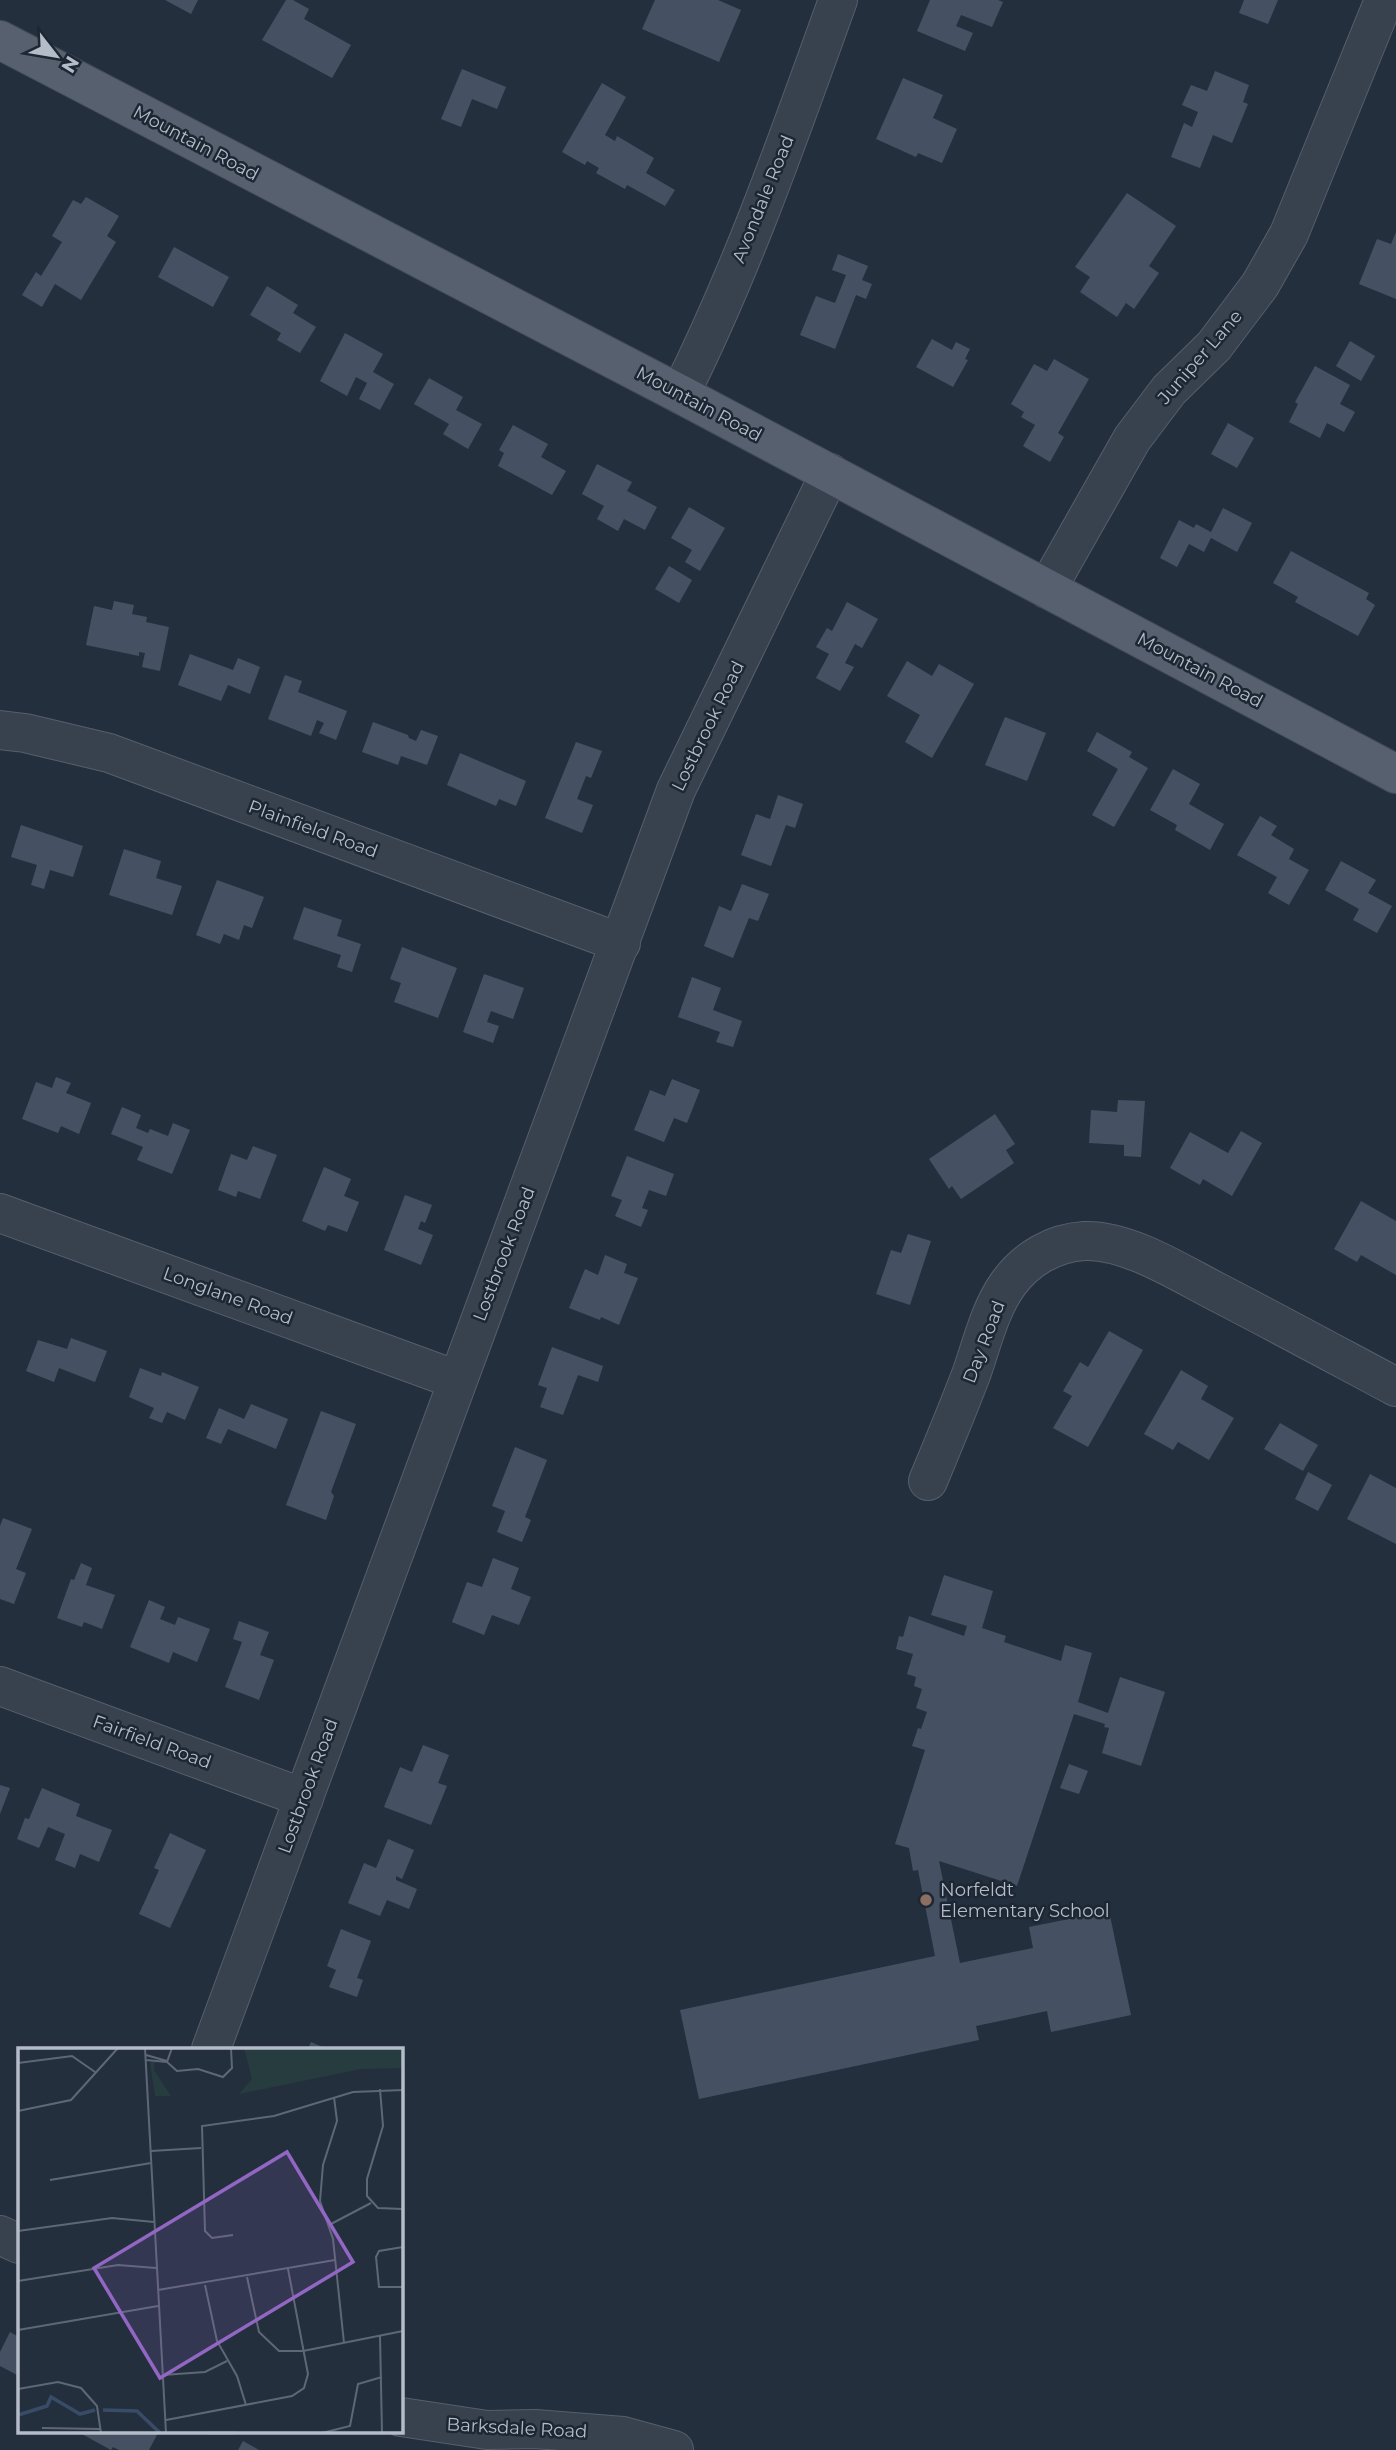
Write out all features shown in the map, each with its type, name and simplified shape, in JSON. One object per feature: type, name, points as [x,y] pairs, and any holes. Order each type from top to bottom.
[{"type":"main road","name":"Mountain Road","points":[[2,47],[680,394],[1396,774]]},
{"type":"street","name":"Avondale Road","points":[[680,394],[703,348],[783,151],[838,0]]},
{"type":"street","name":"Juniper Lane","points":[[1046,589],[1132,439],[1170,390],[1214,346],[1260,285],[1289,234],[1384,0]]},
{"type":"street","name":"Lostbrook Road","points":[[211,2048],[677,790],[830,473]]},
{"type":"street","name":"Plainfield Road","points":[[0,730],[25,733],[109,753],[621,943]]},
{"type":"street","name":"Longlane Road","points":[[0,1213],[457,1380]]},
{"type":"street","name":"Day Road","points":[[929,1481],[960,1406],[996,1304],[1019,1270],[1036,1256],[1053,1248],[1086,1241],[1124,1248],[1165,1266],[1396,1387]]},
{"type":"street","name":"Fairfield Road","points":[[0,1686],[303,1798]]},
{"type":"street","points":[[0,2235],[18,2244]]},
{"type":"street","name":"Barksdale Road","points":[[402,2417],[487,2440],[535,2429],[623,2436],[674,2450]]},
{"type":"building","points":[[165,0],[198,0],[191,14]]},
{"type":"building","points":[[286,0],[293,0],[309,9],[304,19],[351,45],[332,78],[262,40]]},
{"type":"building","points":[[655,0],[718,0],[741,10],[719,62],[642,29]]},
{"type":"building","points":[[930,0],[1003,2],[992,27],[961,15],[956,26],[973,33],[965,51],[917,31]]},
{"type":"building","points":[[1244,0],[1278,0],[1268,24],[1239,13]]},
{"type":"building","points":[[462,69],[506,87],[497,109],[472,99],[461,127],[441,119]]},
{"type":"building","points":[[1215,71],[1249,85],[1243,102],[1248,104],[1232,143],[1213,135],[1200,168],[1171,157],[1184,123],[1192,127],[1198,112],[1182,105],[1191,85],[1207,91]]},
{"type":"building","points":[[903,78],[943,95],[933,118],[957,129],[942,163],[918,153],[916,157],[876,139]]},
{"type":"building","points":[[602,83],[626,97],[605,135],[615,141],[617,136],[654,158],[646,173],[675,190],[665,206],[627,185],[625,189],[596,173],[599,168],[587,161],[585,165],[562,152]]},
{"type":"building","points":[[1127,193],[1176,226],[1149,266],[1159,273],[1134,309],[1126,303],[1117,317],[1080,292],[1090,277],[1075,267]]},
{"type":"building","points":[[86,197],[119,216],[107,236],[116,242],[81,300],[55,284],[42,307],[22,295],[36,272],[41,276],[62,242],[52,236],[73,200],[81,204]]},
{"type":"building","points":[[1396,232],[1396,299],[1359,284],[1377,239],[1391,244]]},
{"type":"building","points":[[174,247],[229,277],[213,307],[158,277]]},
{"type":"building","points":[[838,254],[868,266],[862,280],[872,284],[866,299],[856,295],[835,349],[800,335],[816,296],[835,303],[846,275],[832,270]]},
{"type":"building","points":[[267,286],[298,305],[293,313],[316,327],[300,353],[277,340],[281,333],[250,315]]},
{"type":"building","points":[[345,333],[383,354],[373,372],[394,384],[380,410],[359,399],[367,383],[356,377],[347,396],[320,381]]},
{"type":"building","points":[[932,339],[952,350],[956,342],[970,349],[965,359],[968,360],[953,387],[916,367]]},
{"type":"building","points":[[1350,341],[1375,356],[1361,381],[1336,366]]},
{"type":"building","points":[[1054,359],[1089,379],[1058,433],[1064,437],[1050,462],[1023,446],[1035,425],[1021,417],[1024,412],[1011,404],[1034,364],[1047,371]]},
{"type":"building","points":[[1315,366],[1350,385],[1340,404],[1355,412],[1344,432],[1327,423],[1320,438],[1289,422],[1298,404],[1295,402]]},
{"type":"building","points":[[429,378],[463,397],[456,410],[482,424],[468,449],[443,434],[449,424],[414,404]]},
{"type":"building","points":[[1228,423],[1254,438],[1237,468],[1211,454]]},
{"type":"building","points":[[513,425],[548,444],[541,457],[566,471],[552,495],[498,466],[504,453],[499,450]]},
{"type":"building","points":[[597,464],[632,482],[627,491],[657,507],[645,530],[624,519],[618,531],[597,519],[604,506],[582,494]]},
{"type":"building","points":[[689,507],[725,528],[700,571],[685,562],[692,550],[671,538]]},
{"type":"building","points":[[1223,508],[1252,523],[1237,552],[1211,538],[1204,552],[1189,544],[1177,567],[1160,558],[1179,520],[1194,528],[1196,524],[1211,532]]},
{"type":"building","points":[[1291,551],[1369,593],[1366,599],[1375,605],[1358,636],[1295,602],[1298,597],[1273,583]]},
{"type":"building","points":[[669,566],[692,580],[679,603],[655,589]]},
{"type":"building","points":[[114,601],[134,605],[132,614],[147,617],[146,622],[169,627],[160,671],[142,667],[145,653],[139,652],[139,656],[86,645],[94,606],[112,610]]},
{"type":"building","points":[[847,602],[878,619],[862,648],[855,644],[845,663],[854,667],[840,691],[816,678],[829,654],[816,647],[827,628],[832,631]]},
{"type":"building","points":[[190,654],[233,670],[238,658],[260,667],[250,694],[228,685],[221,701],[178,685]]},
{"type":"building","points":[[907,661],[932,676],[939,664],[974,684],[932,758],[905,742],[920,715],[887,696]]},
{"type":"building","points":[[285,675],[302,681],[298,692],[347,711],[336,740],[319,733],[324,723],[317,720],[311,736],[268,719]]},
{"type":"building","points":[[1005,717],[1046,733],[1027,781],[985,765]]},
{"type":"building","points":[[373,722],[408,735],[416,741],[421,730],[438,736],[427,765],[401,756],[398,765],[362,752]]},
{"type":"building","points":[[1097,732],[1132,752],[1129,757],[1148,768],[1114,827],[1092,815],[1118,769],[1087,751]]},
{"type":"building","points":[[576,742],[602,751],[591,778],[586,776],[577,799],[593,805],[582,833],[545,818]]},
{"type":"building","points":[[460,753],[526,781],[516,806],[499,799],[496,806],[447,785]]},
{"type":"building","points":[[1173,769],[1200,784],[1189,804],[1224,824],[1210,850],[1175,830],[1177,825],[1150,810]]},
{"type":"building","points":[[778,795],[803,804],[795,828],[786,825],[771,866],[741,855],[756,814],[770,819]]},
{"type":"building","points":[[1260,816],[1277,826],[1271,835],[1294,849],[1289,859],[1309,870],[1289,905],[1268,893],[1277,877],[1237,855]]},
{"type":"building","points":[[21,825],[83,846],[73,877],[50,870],[44,889],[31,885],[37,865],[11,857]]},
{"type":"building","points":[[124,849],[161,861],[156,878],[182,886],[172,915],[109,895]]},
{"type":"building","points":[[1341,861],[1376,880],[1368,893],[1392,906],[1377,933],[1353,920],[1359,909],[1325,890]]},
{"type":"building","points":[[217,880],[264,897],[252,928],[244,925],[239,940],[224,934],[220,944],[196,935]]},
{"type":"building","points":[[742,884],[769,894],[758,921],[749,918],[733,958],[704,946],[719,906],[731,911]]},
{"type":"building","points":[[304,907],[342,920],[337,936],[361,944],[352,972],[337,967],[341,955],[293,939]]},
{"type":"building","points":[[402,947],[457,968],[438,1018],[394,1002],[401,983],[390,979]]},
{"type":"building","points":[[484,974],[524,988],[513,1019],[491,1011],[487,1022],[499,1026],[493,1043],[463,1032]]},
{"type":"building","points":[[692,977],[721,988],[713,1010],[742,1021],[733,1047],[716,1042],[720,1032],[678,1017]]},
{"type":"building","points":[[56,1077],[71,1083],[66,1093],[91,1103],[79,1134],[61,1126],[58,1133],[22,1119],[36,1082],[52,1088]]},
{"type":"building","points":[[672,1079],[700,1090],[687,1123],[674,1118],[664,1142],[634,1130],[650,1090],[665,1096]]},
{"type":"building","points":[[1118,1100],[1145,1101],[1141,1157],[1124,1156],[1124,1145],[1089,1143],[1091,1110],[1117,1112]]},
{"type":"building","points":[[122,1107],[141,1115],[136,1128],[148,1133],[150,1129],[168,1136],[173,1123],[190,1130],[172,1174],[137,1160],[143,1147],[111,1134]]},
{"type":"building","points":[[995,1114],[1015,1144],[1006,1150],[1014,1163],[961,1199],[952,1186],[949,1189],[929,1159]]},
{"type":"building","points":[[1241,1131],[1262,1143],[1232,1196],[1203,1179],[1200,1185],[1170,1168],[1190,1132],[1228,1153]]},
{"type":"building","points":[[253,1146],[277,1155],[260,1199],[238,1191],[236,1197],[218,1190],[231,1154],[247,1160]]},
{"type":"building","points":[[627,1156],[674,1174],[666,1196],[649,1190],[642,1208],[648,1210],[641,1227],[615,1216],[622,1200],[611,1196]]},
{"type":"building","points":[[324,1167],[351,1179],[344,1196],[359,1202],[347,1232],[328,1225],[325,1231],[302,1221]]},
{"type":"building","points":[[405,1195],[432,1205],[425,1223],[421,1221],[418,1229],[433,1235],[421,1265],[384,1250]]},
{"type":"building","points":[[1361,1201],[1396,1221],[1396,1275],[1361,1255],[1357,1262],[1334,1249]]},
{"type":"building","points":[[908,1234],[931,1241],[910,1305],[876,1294],[891,1250],[901,1253]]},
{"type":"building","points":[[605,1255],[627,1264],[624,1273],[638,1278],[619,1325],[569,1308],[585,1269],[598,1275]]},
{"type":"building","points":[[1109,1331],[1143,1350],[1088,1447],[1053,1428],[1072,1396],[1063,1391],[1080,1362],[1088,1367]]},
{"type":"building","points":[[71,1338],[107,1351],[95,1382],[59,1368],[54,1382],[26,1371],[38,1340],[67,1349]]},
{"type":"building","points":[[552,1347],[603,1366],[598,1382],[578,1375],[563,1415],[540,1407],[547,1388],[538,1385]]},
{"type":"building","points":[[140,1368],[161,1376],[162,1372],[199,1387],[185,1420],[167,1412],[162,1423],[149,1418],[154,1408],[129,1397]]},
{"type":"building","points":[[1181,1370],[1208,1386],[1201,1399],[1234,1418],[1209,1460],[1178,1442],[1173,1450],[1144,1434]]},
{"type":"building","points":[[251,1404],[288,1419],[276,1449],[228,1429],[221,1444],[206,1438],[219,1408],[244,1419]]},
{"type":"building","points":[[321,1411],[356,1424],[331,1492],[334,1496],[326,1520],[286,1505]]},
{"type":"building","points":[[1280,1423],[1318,1445],[1303,1471],[1264,1449]]},
{"type":"building","points":[[515,1447],[547,1460],[525,1517],[531,1520],[522,1542],[497,1532],[505,1511],[492,1506]]},
{"type":"building","points":[[1308,1472],[1332,1485],[1318,1511],[1295,1499]]},
{"type":"building","points":[[1370,1474],[1396,1488],[1396,1544],[1347,1519]]},
{"type":"building","points":[[3,1518],[32,1529],[16,1569],[26,1573],[14,1604],[0,1599],[0,1526]]},
{"type":"building","points":[[493,1558],[519,1568],[511,1589],[531,1597],[519,1625],[492,1615],[484,1635],[452,1622],[467,1582],[482,1587]]},
{"type":"building","points":[[81,1563],[92,1568],[86,1585],[115,1595],[102,1629],[84,1622],[82,1627],[57,1618],[71,1579],[74,1580]]},
{"type":"building","points":[[944,1575],[993,1591],[982,1628],[1006,1636],[1004,1642],[1061,1661],[1065,1645],[1092,1653],[1078,1702],[1108,1713],[1120,1677],[1165,1692],[1141,1766],[1102,1753],[1109,1728],[1104,1727],[1105,1724],[1074,1714],[1017,1886],[939,1861],[960,1963],[1033,1948],[1029,1927],[1109,1911],[1131,2015],[1051,2032],[1047,2011],[976,2026],[979,2040],[699,2099],[680,2010],[935,1956],[918,1870],[913,1871],[909,1848],[895,1844],[925,1750],[912,1746],[927,1712],[916,1708],[922,1689],[914,1686],[916,1677],[907,1674],[913,1654],[896,1649],[899,1636],[903,1637],[909,1616],[964,1636],[967,1626],[931,1615]]},
{"type":"building","points":[[149,1600],[165,1607],[160,1619],[175,1625],[178,1617],[210,1629],[197,1662],[173,1652],[169,1663],[130,1647]]},
{"type":"building","points":[[239,1621],[269,1632],[260,1655],[274,1660],[259,1700],[225,1687],[242,1642],[233,1639]]},
{"type":"building","points":[[423,1745],[449,1755],[438,1783],[447,1786],[431,1825],[384,1807],[400,1767],[412,1772]]},
{"type":"building","points":[[1069,1764],[1088,1771],[1079,1794],[1060,1788]]},
{"type":"building","points":[[0,1785],[10,1788],[0,1814]]},
{"type":"building","points":[[42,1788],[80,1804],[76,1816],[112,1830],[99,1862],[80,1854],[75,1868],[55,1860],[65,1834],[48,1827],[39,1848],[17,1839]]},
{"type":"building","points":[[170,1833],[206,1850],[170,1928],[139,1914],[159,1870],[154,1868]]},
{"type":"building","points":[[388,1839],[414,1850],[402,1879],[396,1876],[396,1880],[417,1889],[409,1909],[387,1900],[380,1916],[348,1903],[364,1863],[376,1868]]},
{"type":"building","points":[[341,1929],[371,1941],[357,1978],[363,1980],[357,1997],[329,1987],[336,1970],[327,1966]]},
{"type":"building","points":[[311,2042],[325,2048],[308,2048]]},
{"type":"building","points":[[10,2332],[18,2336],[18,2375],[0,2366],[0,2352]]},
{"type":"building","points":[[158,2432],[149,2450],[119,2450],[113,2447],[111,2450],[80,2433]]},
{"type":"building","points":[[243,2441],[259,2450],[238,2450]]},
{"type":"place","name":"Norfeldt Elementary School","points":[[926,1900]]}]
